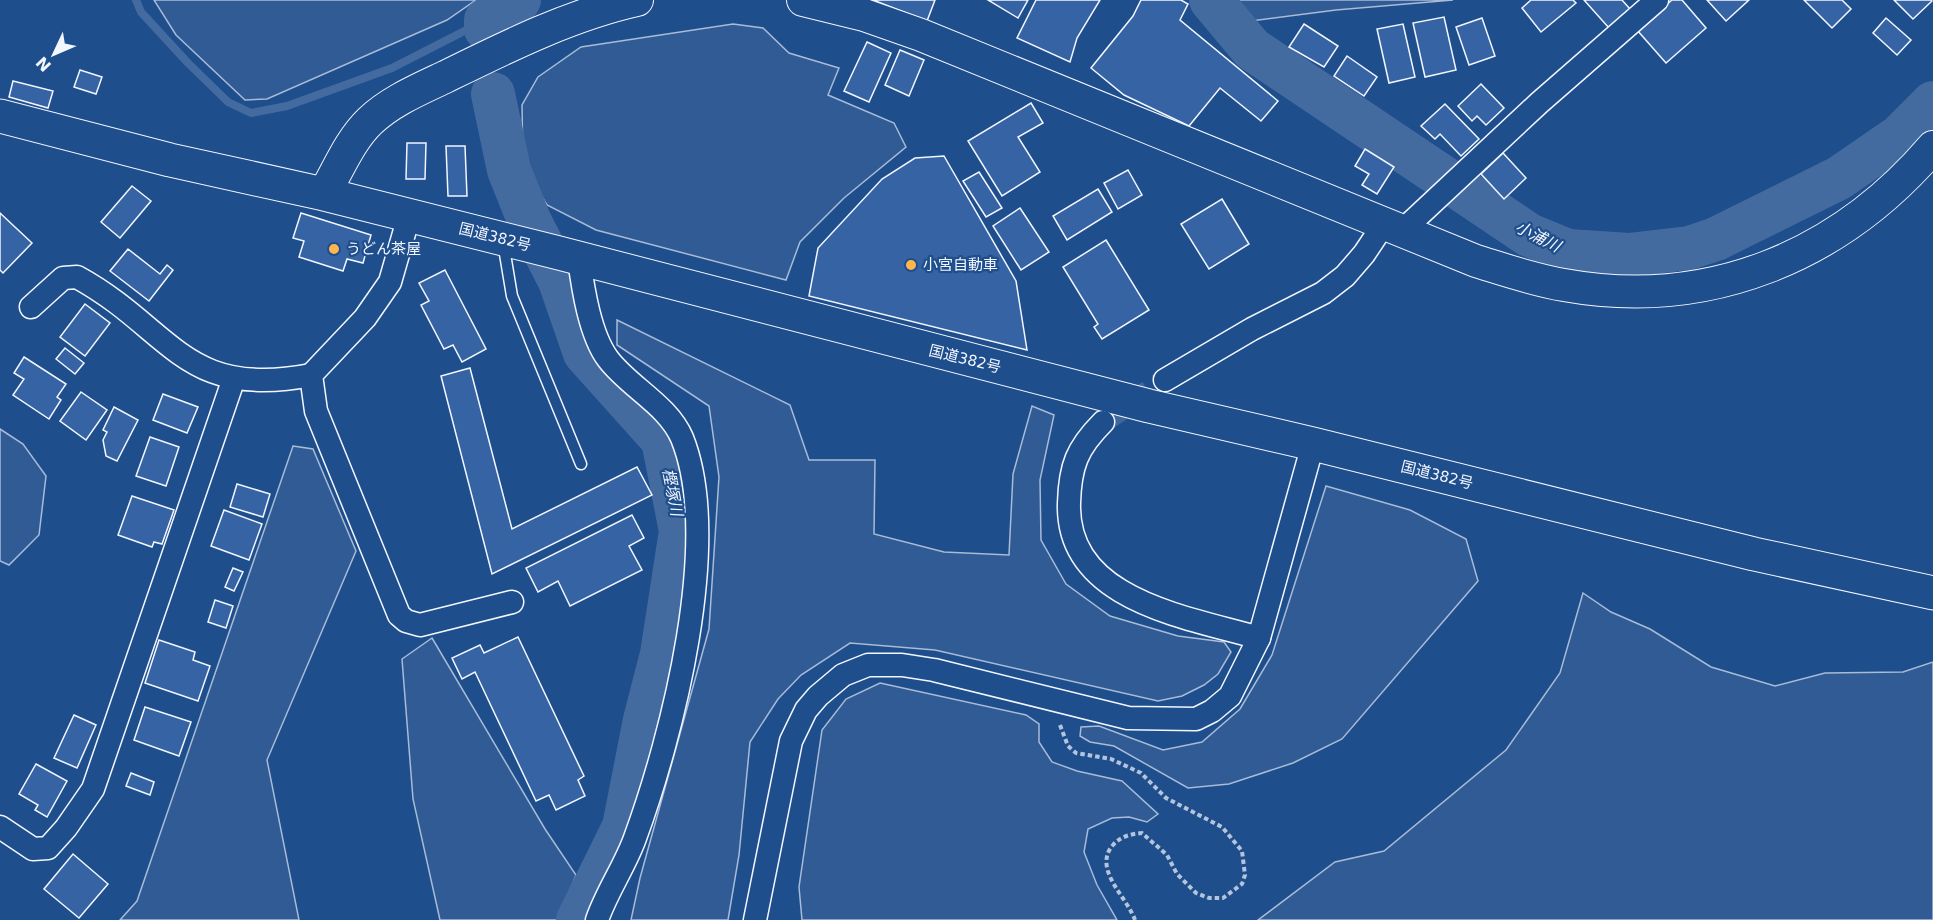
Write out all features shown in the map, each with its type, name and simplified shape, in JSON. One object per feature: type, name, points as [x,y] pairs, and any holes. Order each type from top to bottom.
[{"type":"highway","name":"国道382号","points":[[0,116],[170,160],[324,194],[1149,406],[1313,444],[1754,555],[1933,593]]},
{"type":"street","points":[[324,194],[360,132],[379,114],[412,94],[522,40],[566,22],[637,0]]},
{"type":"street","points":[[803,0],[864,15],[921,35],[1476,261],[1522,276],[1564,285],[1642,292],[1683,288],[1744,275],[1788,261],[1838,231],[1894,189],[1933,147]]},
{"type":"street","points":[[1165,380],[1252,329],[1323,293],[1345,276],[1364,254],[1393,227],[1439,196],[1657,0]]},
{"type":"street","points":[[32,307],[63,278],[77,277],[191,363],[215,374],[234,378],[280,381],[311,375],[365,318],[390,282],[409,216]]},
{"type":"street","points":[[569,256],[582,286],[593,326],[607,357],[663,411],[681,436],[693,474],[697,523],[694,593],[678,699],[635,839],[597,920]]},
{"type":"street","points":[[311,375],[311,391],[326,439],[399,615],[406,621],[420,625],[512,602]]},
{"type":"street","points":[[0,827],[33,849],[48,848],[66,828],[93,789],[234,378]]},
{"type":"street","points":[[1103,422],[1076,457],[1070,484],[1069,511],[1074,539],[1087,561],[1119,592],[1142,604],[1259,638]]},
{"type":"street","points":[[755,920],[791,741],[806,710],[818,696],[843,675],[868,665],[902,665],[934,670],[1128,718],[1196,719],[1212,711],[1230,696],[1259,638],[1313,444]]},
{"type":"lane","points":[[510,241],[512,296],[581,464]]},
{"type":"path","points":[[1056,701],[1061,733],[1068,746],[1076,753],[1112,759],[1141,773],[1166,798],[1222,827],[1242,851],[1245,875],[1242,884],[1223,898],[1209,898],[1196,893],[1185,884],[1167,855],[1142,833],[1121,838],[1109,851],[1106,862],[1108,873],[1135,920]]},
{"type":"shaded area","points":[[154,0],[476,0],[447,20],[267,99],[245,100],[176,35]]},
{"type":"shaded area","points":[[1231,0],[1453,0],[1336,10],[1251,21]]},
{"type":"shaded area","points":[[733,24],[763,28],[789,53],[839,68],[828,95],[894,123],[906,147],[844,198],[800,242],[786,280],[596,230],[547,205],[523,166],[522,105],[538,77],[581,47]]},
{"type":"shaded area","points":[[617,320],[790,405],[809,460],[875,460],[874,534],[944,552],[1009,555],[1013,474],[1032,406],[1054,415],[1040,480],[1041,540],[1066,584],[1110,616],[1178,636],[1224,642],[1231,652],[1218,674],[1204,685],[1182,696],[1158,701],[935,650],[850,643],[801,675],[778,699],[750,742],[739,855],[728,920],[631,920],[640,878],[709,629],[719,477],[709,406],[617,345]]},
{"type":"shaded area","points":[[0,429],[23,444],[46,476],[39,535],[9,565],[0,561]]},
{"type":"shaded area","points":[[293,446],[313,449],[356,551],[267,760],[299,920],[120,920],[137,901]]},
{"type":"shaded area","points":[[1326,486],[1410,510],[1466,539],[1478,581],[1342,739],[1293,763],[1229,784],[1188,788],[1114,746],[1090,742],[1080,736],[1081,727],[1099,726],[1163,750],[1202,742],[1240,709],[1272,655]]},
{"type":"shaded area","points":[[1583,593],[1611,612],[1650,629],[1711,667],[1775,686],[1825,673],[1903,672],[1933,662],[1933,920],[1258,920],[1335,862],[1384,851],[1506,750],[1560,673]]},
{"type":"shaded area","points":[[432,638],[545,829],[576,875],[559,920],[440,920],[413,799],[402,659]]},
{"type":"shaded area","points":[[880,683],[1026,715],[1039,724],[1039,742],[1052,762],[1077,771],[1122,781],[1158,814],[1147,822],[1129,817],[1112,818],[1088,829],[1084,852],[1097,885],[1117,920],[802,920],[799,887],[822,730],[846,699]]},
{"type":"building","points":[[873,0],[935,0],[927,21]]},
{"type":"building","points":[[988,0],[1028,0],[1018,18]]},
{"type":"building","points":[[1036,0],[1100,0],[1077,38],[1070,62],[1017,38]]},
{"type":"building","points":[[1141,0],[1181,0],[1188,4],[1180,20],[1278,101],[1261,121],[1220,88],[1189,126],[1124,95],[1091,68],[1133,16]]},
{"type":"building","points":[[1531,0],[1573,0],[1576,3],[1541,32],[1522,8]]},
{"type":"building","points":[[1584,0],[1622,0],[1630,9],[1609,28]]},
{"type":"building","points":[[1672,0],[1682,0],[1706,28],[1666,63],[1637,30]]},
{"type":"building","points":[[1707,0],[1749,0],[1726,21]]},
{"type":"building","points":[[1804,0],[1842,0],[1851,9],[1832,28]]},
{"type":"building","points":[[1894,0],[1931,0],[1932,1],[1913,19]]},
{"type":"building","points":[[1444,17],[1456,70],[1425,77],[1413,23]]},
{"type":"building","points":[[1482,18],[1495,56],[1469,65],[1456,27]]},
{"type":"building","points":[[1886,18],[1911,40],[1897,55],[1873,33]]},
{"type":"building","points":[[1304,24],[1338,46],[1324,67],[1289,47]]},
{"type":"building","points":[[1403,24],[1415,77],[1389,83],[1377,29]]},
{"type":"building","points":[[867,42],[891,53],[869,102],[844,91]]},
{"type":"building","points":[[900,50],[924,60],[909,96],[885,85]]},
{"type":"building","points":[[1347,56],[1377,77],[1364,96],[1334,76]]},
{"type":"building","points":[[80,70],[102,77],[96,94],[74,87]]},
{"type":"building","points":[[13,81],[53,91],[48,108],[9,97]]},
{"type":"building","points":[[1481,84],[1504,108],[1486,125],[1477,116],[1472,121],[1458,106]]},
{"type":"building","points":[[1031,103],[1043,123],[1018,137],[1040,172],[1002,196],[968,141]]},
{"type":"building","points":[[1445,104],[1479,139],[1461,156],[1440,134],[1435,139],[1421,126]]},
{"type":"building","points":[[407,143],[426,143],[425,179],[406,179]]},
{"type":"building","points":[[446,146],[465,146],[467,196],[448,196]]},
{"type":"building","points":[[1365,149],[1394,167],[1377,194],[1362,185],[1369,174],[1355,166]]},
{"type":"building","points":[[1503,153],[1526,178],[1504,199],[1481,174]]},
{"type":"building","name":"小宮自動車","points":[[944,156],[1016,281],[1027,350],[809,296],[818,248],[882,179],[915,158]]},
{"type":"building","points":[[1128,170],[1142,195],[1118,209],[1104,183]]},
{"type":"building","points":[[979,172],[1002,208],[986,217],[963,181]]},
{"type":"building","points":[[132,186],[151,201],[120,238],[101,222]]},
{"type":"building","points":[[1098,189],[1112,212],[1067,240],[1053,216]]},
{"type":"building","points":[[1222,199],[1249,244],[1209,269],[1181,224]]},
{"type":"building","points":[[1020,208],[1049,252],[1021,270],[993,226]]},
{"type":"building","points":[[0,213],[32,243],[3,273],[0,270]]},
{"type":"building","name":"うどん茶屋","points":[[301,213],[371,235],[363,263],[347,259],[343,271],[299,257],[304,241],[293,238]]},
{"type":"building","points":[[1106,240],[1149,310],[1102,339],[1094,327],[1098,324],[1063,267]]},
{"type":"building","points":[[128,249],[160,274],[167,265],[173,270],[149,301],[110,271]]},
{"type":"building","points":[[445,270],[486,349],[462,362],[453,345],[444,349],[421,305],[429,301],[419,283]]},
{"type":"building","points":[[85,304],[110,323],[85,356],[60,337]]},
{"type":"building","points":[[65,348],[84,363],[75,374],[56,359]]},
{"type":"building","points":[[24,357],[66,384],[57,397],[61,400],[49,419],[13,395],[24,379],[14,373]]},
{"type":"building","points":[[470,368],[512,529],[637,467],[652,495],[492,574],[441,376]]},
{"type":"building","points":[[81,392],[107,410],[86,440],[60,421]]},
{"type":"building","points":[[163,394],[198,407],[187,433],[153,420]]},
{"type":"building","points":[[114,407],[138,420],[117,461],[106,456],[103,440],[107,432],[103,430]]},
{"type":"building","points":[[150,437],[179,447],[166,486],[136,476]]},
{"type":"building","points":[[237,484],[270,494],[263,517],[230,507]]},
{"type":"building","points":[[132,496],[174,510],[162,544],[154,542],[152,547],[118,535]]},
{"type":"building","points":[[224,510],[262,524],[249,560],[211,546]]},
{"type":"building","points":[[632,515],[644,538],[629,546],[642,570],[570,606],[558,581],[538,592],[526,568]]},
{"type":"building","points":[[233,568],[243,572],[234,591],[225,587]]},
{"type":"building","points":[[215,600],[233,606],[226,628],[208,622]]},
{"type":"building","points":[[518,637],[584,776],[578,780],[585,796],[556,810],[549,795],[536,801],[475,672],[462,679],[452,658],[480,645],[484,653]]},
{"type":"building","points":[[159,640],[195,652],[193,660],[210,666],[198,701],[145,683]]},
{"type":"building","points":[[145,707],[191,722],[179,756],[134,740]]},
{"type":"building","points":[[74,715],[96,725],[77,768],[54,758]]},
{"type":"building","points":[[36,764],[67,781],[47,817],[35,810],[38,805],[19,794]]},
{"type":"building","points":[[131,773],[154,782],[150,795],[126,786]]},
{"type":"building","points":[[73,854],[108,884],[79,918],[44,889]]},
{"type":"waterway","points":[[136,0],[141,12],[188,63],[228,102],[251,113],[287,106],[392,68],[486,20]]},
{"type":"waterway","name":"小浦川","points":[[486,29],[486,20],[519,0]]},
{"type":"waterway","name":"小浦川","points":[[1211,0],[1252,49],[1529,235],[1568,251],[1629,255],[1689,248],[1716,239],[1839,178],[1900,136],[1933,103]]},
{"type":"waterway","name":"樫塚川","points":[[493,94],[509,170],[529,220],[560,281],[585,353],[663,440],[681,531],[662,654],[645,720],[624,827],[578,920]]},
{"type":"tunnel","points":[[1103,422],[1165,380]]},
{"type":"place","name":"うどん茶屋","points":[[334,249]]},
{"type":"place","name":"小宮自動車","points":[[911,265]]}]
